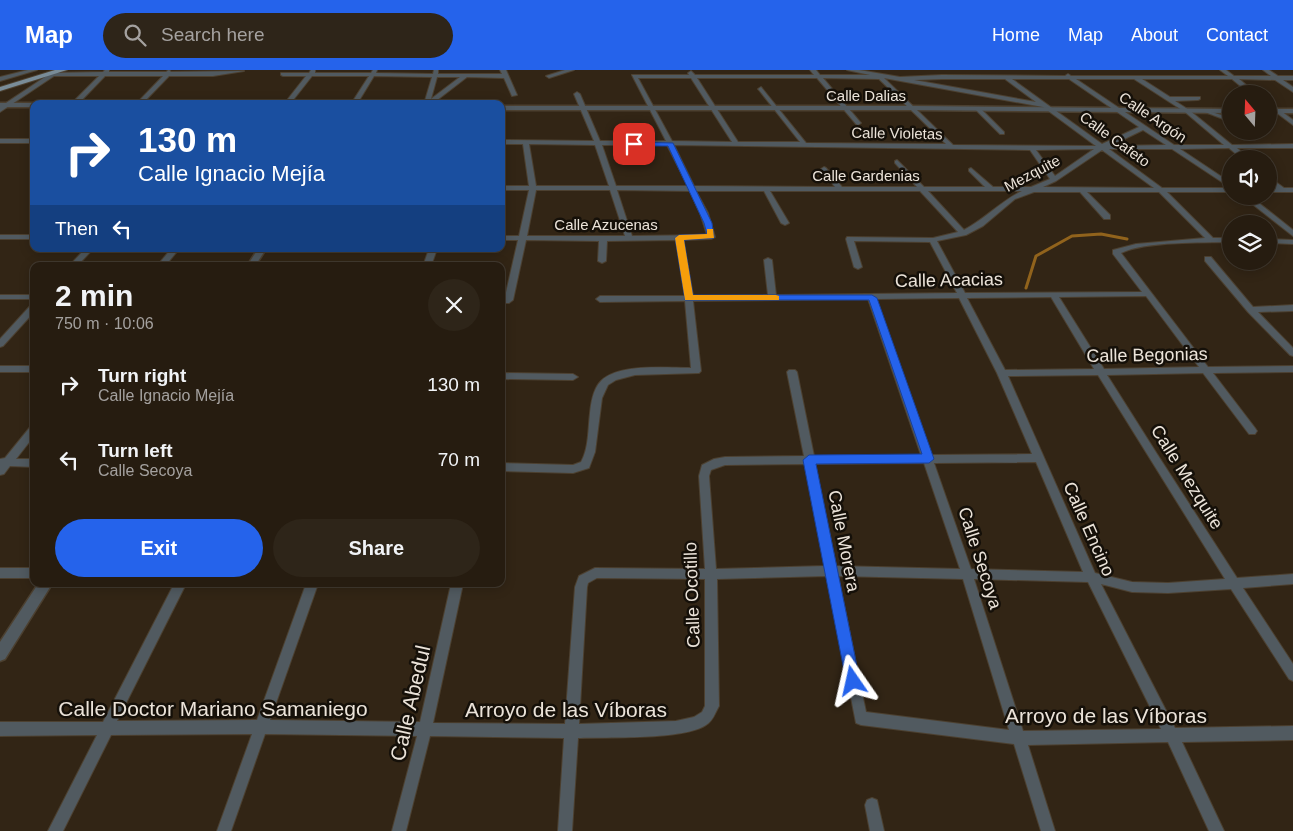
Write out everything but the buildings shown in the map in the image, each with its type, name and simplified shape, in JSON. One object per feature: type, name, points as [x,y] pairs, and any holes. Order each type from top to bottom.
[{"type":"main road","points":[[0,83],[63,70]]},
{"type":"main road","points":[[0,89],[50,73]]},
{"type":"street","points":[[0,79],[34,70]]},
{"type":"street","points":[[433,100],[474,70]]},
{"type":"street","points":[[549,76],[570,70]]},
{"type":"street","points":[[689,70],[736,144]]},
{"type":"street","points":[[813,70],[858,123]]},
{"type":"street","points":[[850,70],[1050,108]]},
{"type":"street","points":[[874,70],[951,146]]},
{"type":"street","points":[[933,70],[942,77]]},
{"type":"street","name":"Calle Cafeto","points":[[997,70],[1161,190],[1210,239]]},
{"type":"street","name":"Calle Argón","points":[[1060,70],[1222,182]]},
{"type":"street","points":[[1118,70],[1126,77]]},
{"type":"street","points":[[1223,70],[1243,85]]},
{"type":"street","points":[[1266,70],[1293,90]]},
{"type":"street","points":[[0,110],[4,105],[50,73],[169,72],[213,74],[241,71]]},
{"type":"street","points":[[78,100],[106,72]]},
{"type":"street","points":[[143,100],[169,72]]},
{"type":"street","points":[[290,100],[313,72]]},
{"type":"street","points":[[356,100],[374,72]]},
{"type":"street","points":[[283,74],[374,72],[436,73],[466,76],[504,73],[514,95]]},
{"type":"street","points":[[429,100],[436,73]]},
{"type":"street","points":[[692,188],[634,76],[820,78],[880,76]]},
{"type":"street","points":[[899,79],[942,77],[1293,78]]},
{"type":"street","points":[[1135,78],[1186,111],[1236,150]]},
{"type":"street","points":[[761,89],[805,144]]},
{"type":"street","points":[[577,94],[598,143],[629,238]]},
{"type":"street","points":[[1168,99],[1198,98]]},
{"type":"street","points":[[4,105],[30,105]]},
{"type":"street","name":"Calle Dalias","points":[[505,108],[1050,108],[1222,111]]},
{"type":"street","points":[[978,109],[1002,133]]},
{"type":"street","points":[[1207,111],[1222,117]]},
{"type":"street","points":[[1278,111],[1293,111]]},
{"type":"street","points":[[1278,111],[1293,123]]},
{"type":"street","name":"Mezquite","points":[[933,240],[963,233],[980,224],[1013,198],[1054,180],[1102,147],[1144,127]]},
{"type":"street","points":[[0,141],[30,141]]},
{"type":"street","name":"Calle Violetas","points":[[505,142],[1032,148],[1293,146]]},
{"type":"street","points":[[505,300],[523,238],[534,189],[526,143]]},
{"type":"street","points":[[1032,148],[1054,180]]},
{"type":"street","points":[[897,162],[963,233]]},
{"type":"street","points":[[824,169],[840,189]]},
{"type":"street","points":[[972,170],[990,188]]},
{"type":"street","points":[[1277,186],[1282,190]]},
{"type":"street","name":"Calle Gardenias","points":[[505,188],[990,188],[1029,190],[1222,188]]},
{"type":"street","name":"Calle Azucenas","points":[[505,238],[711,237],[708,223],[692,188]]},
{"type":"street","points":[[766,189],[785,223]]},
{"type":"street","points":[[1081,189],[1107,217]]},
{"type":"street","points":[[1277,190],[1293,190]]},
{"type":"street","points":[[1256,205],[1293,234]]},
{"type":"street","points":[[0,237],[30,237]]},
{"type":"street","points":[[505,467],[573,469],[585,465],[599,394],[604,384],[620,375],[632,373],[696,371],[689,298],[679,238]]},
{"type":"street","points":[[602,261],[603,239]]},
{"type":"street","points":[[858,267],[850,239],[933,240]]},
{"type":"street","points":[[1222,240],[1210,239],[1127,248],[1116,252],[1252,430]]},
{"type":"street","name":"Calle Encino","points":[[933,240],[1002,373],[1091,577],[1218,831]]},
{"type":"street","points":[[1277,241],[1293,242]]},
{"type":"street","points":[[76,262],[87,252]]},
{"type":"street","points":[[164,262],[173,252]]},
{"type":"street","points":[[1208,259],[1251,310],[1293,353]]},
{"type":"street","points":[[768,260],[772,298]]},
{"type":"street","name":"Calle Acacias","points":[[600,299],[1148,294]]},
{"type":"street","name":"Calle Mezquite","points":[[1054,295],[1163,474],[1293,675]]},
{"type":"street","points":[[0,297],[30,297]]},
{"type":"street","name":"Calle Secoya","points":[[872,298],[967,574],[1048,831]]},
{"type":"street","points":[[1251,310],[1293,308]]},
{"type":"street","points":[[0,344],[30,311]]},
{"type":"street","points":[[0,369],[30,369]]},
{"type":"street","name":"Calle Begonias","points":[[1002,373],[1293,369]]},
{"type":"street","name":"Calle Morera","points":[[792,372],[861,718]]},
{"type":"street","points":[[505,376],[573,376]]},
{"type":"street","points":[[0,471],[3,462],[30,433]]},
{"type":"street","points":[[809,460],[1038,458]]},
{"type":"street","name":"Calle Ocotillo","points":[[705,720],[712,706],[711,574],[704,476],[706,468],[725,461],[809,460]]},
{"type":"street","points":[[3,462],[30,463]]},
{"type":"street","points":[[565,831],[581,587],[583,580],[595,573],[711,574],[831,571],[1091,577],[1132,587],[1168,588],[1293,579]]},
{"type":"street","points":[[0,574],[30,573]]},
{"type":"street","points":[[0,654],[43,587]]},
{"type":"street","points":[[55,831],[178,587]]},
{"type":"street","points":[[224,831],[311,587]]},
{"type":"street","name":"Calle Abedul","points":[[399,831],[426,729],[456,587]]},
{"type":"street","name":"Arroyo de las Víboras","points":[[861,718],[1019,738],[1293,733]]},
{"type":"street","name":"Arroyo de las Víboras","points":[[426,729],[572,731],[676,728],[694,725],[705,720]]},
{"type":"street","name":"Calle Doctor Mariano Samaniego","points":[[0,729],[261,727],[426,729]]},
{"type":"street","points":[[872,805],[877,831]]},
{"type":"waterway","points":[[1026,288],[1036,256],[1072,236],[1101,234],[1127,239]]},
{"type":"slow traffic","points":[[710,231],[711,237],[679,238],[689,298],[776,298]]},
{"type":"route","points":[[634,144],[670,144],[708,223],[711,237],[679,238],[689,298],[872,298],[929,459],[809,460],[853,681]]}]
